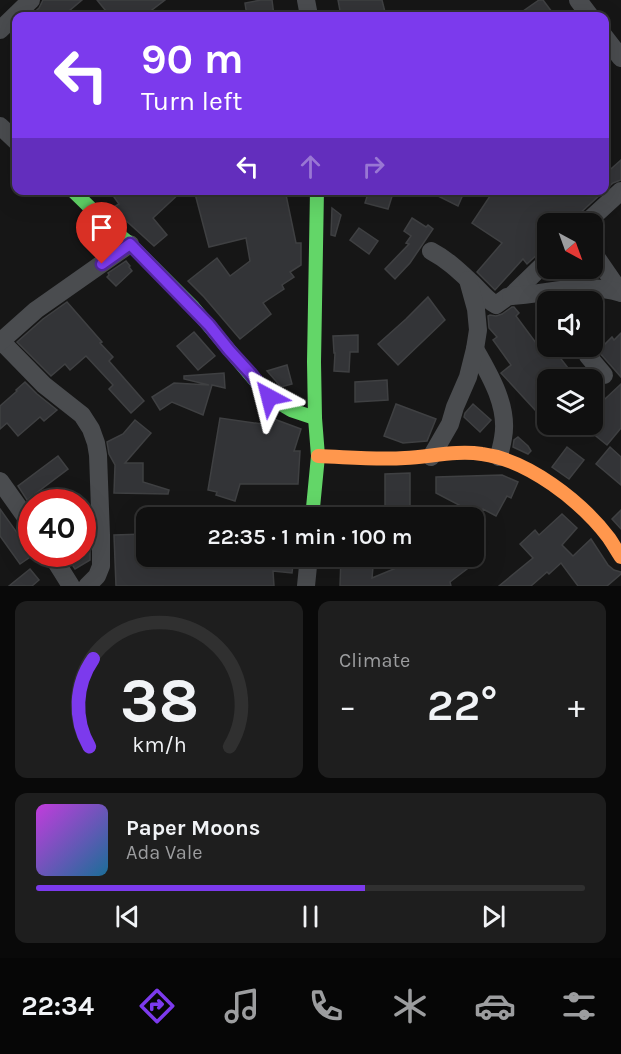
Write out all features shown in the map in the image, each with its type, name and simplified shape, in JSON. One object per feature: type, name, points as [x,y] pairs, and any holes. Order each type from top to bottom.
[{"type":"street","points":[[19,12],[31,0]]},
{"type":"street","points":[[0,30],[12,18]]},
{"type":"street","points":[[609,42],[621,58]]},
{"type":"street","points":[[0,126],[12,137]]},
{"type":"street","points":[[597,213],[621,191]]},
{"type":"street","points":[[82,195],[112,229],[130,244],[209,325],[269,397],[291,411],[315,418]]},
{"type":"street","points":[[313,507],[318,456],[314,362],[317,195]]},
{"type":"street","points":[[87,586],[97,576],[101,566],[96,443],[82,415],[44,385],[1,341],[36,310],[130,244]]},
{"type":"street","points":[[431,251],[444,258],[496,305],[507,297],[560,289],[602,288],[621,293]]},
{"type":"street","points":[[603,267],[621,293]]},
{"type":"street","points":[[511,296],[537,271]]},
{"type":"street","points":[[582,279],[586,291]]},
{"type":"street","points":[[431,457],[450,424],[468,377],[475,349],[478,330],[476,309],[468,280]]},
{"type":"street","points":[[475,349],[501,404],[504,437],[499,457]]},
{"type":"street","points":[[589,357],[604,375]]},
{"type":"street","points":[[318,456],[397,459],[466,453],[499,457],[526,469],[573,501],[609,537],[621,557]]},
{"type":"street","points":[[2,488],[18,508]]},
{"type":"street","points":[[59,567],[71,586]]},
{"type":"street","points":[[306,586],[308,567]]},
{"type":"building","points":[[43,0],[82,0],[68,12],[34,12]]},
{"type":"building","points":[[97,0],[165,0],[149,12],[107,12]]},
{"type":"building","points":[[272,0],[274,12],[246,12],[245,3]]},
{"type":"building","points":[[338,0],[382,0],[385,12],[340,12]]},
{"type":"building","points":[[539,0],[543,0],[552,12],[522,12]]},
{"type":"building","points":[[621,160],[621,180],[609,187],[609,171]]},
{"type":"building","points":[[113,195],[178,195],[153,218],[167,235],[154,246],[112,208],[119,204]]},
{"type":"building","points":[[195,195],[286,195],[296,243],[301,243],[301,265],[290,272],[294,277],[282,285],[284,289],[263,303],[271,314],[240,339],[188,281],[217,258],[230,276],[250,261],[246,238],[209,247]]},
{"type":"building","points":[[367,195],[392,195],[388,209],[365,203]]},
{"type":"building","points":[[436,195],[463,195],[458,206]]},
{"type":"building","points":[[491,195],[600,195],[580,213],[537,213],[537,255],[527,264],[523,259],[495,290],[477,272],[502,243],[472,223]]},
{"type":"building","points":[[332,208],[341,215],[335,236],[331,235]]},
{"type":"building","points":[[412,218],[433,229],[410,263],[395,279],[385,269],[409,244],[406,243],[411,236],[404,231]]},
{"type":"building","points":[[359,228],[378,241],[369,254],[350,240]]},
{"type":"building","points":[[126,261],[132,271],[116,286],[107,277],[108,273]]},
{"type":"building","points":[[428,297],[445,320],[398,365],[378,344]]},
{"type":"building","points":[[67,302],[113,357],[109,361],[144,401],[131,413],[109,389],[113,385],[86,356],[70,370],[65,364],[51,376],[17,342]]},
{"type":"building","points":[[514,307],[519,313],[516,316],[537,342],[537,357],[560,357],[569,369],[537,369],[537,412],[501,373],[511,365],[493,340],[497,337],[489,328],[488,316],[502,314]]},
{"type":"building","points":[[194,332],[215,356],[198,370],[177,346]]},
{"type":"building","points":[[621,333],[621,377],[603,357],[603,346],[612,337],[614,340]]},
{"type":"building","points":[[358,335],[358,352],[350,352],[349,372],[334,371],[333,336]]},
{"type":"building","points":[[287,365],[292,384],[281,387],[267,371]]},
{"type":"building","points":[[224,373],[225,388],[212,385],[203,415],[172,402],[160,410],[152,397],[174,383],[209,385],[184,379],[184,376]]},
{"type":"building","points":[[387,380],[388,400],[355,402],[355,382]]},
{"type":"building","points":[[25,382],[57,410],[44,421],[40,417],[18,436],[7,423],[0,429],[0,406]]},
{"type":"building","points":[[621,384],[621,428],[607,445],[594,435],[603,435],[603,401]]},
{"type":"building","points":[[396,404],[436,419],[427,441],[403,443],[384,436]]},
{"type":"building","points":[[473,404],[491,420],[480,432],[464,417]]},
{"type":"building","points":[[266,416],[301,429],[294,451],[300,451],[298,484],[240,484],[235,501],[208,490],[220,418],[262,424]]},
{"type":"building","points":[[135,420],[151,433],[125,463],[143,463],[143,482],[169,490],[168,494],[114,493],[115,465],[109,454],[107,442],[123,434]]},
{"type":"building","points":[[518,437],[531,451],[528,454],[513,447],[514,440]]},
{"type":"building","points":[[567,447],[584,460],[569,479],[552,467]]},
{"type":"building","points":[[610,447],[621,457],[621,485],[596,464]]},
{"type":"building","points":[[58,456],[68,469],[42,489],[20,489],[18,486]]},
{"type":"building","points":[[410,473],[410,507],[385,507],[385,474]]},
{"type":"building","points":[[502,475],[518,482],[511,498],[507,496],[496,516],[484,510],[484,507],[463,507],[436,493],[436,477]]},
{"type":"building","points":[[0,509],[18,534],[18,561],[0,536]]},
{"type":"building","points":[[621,510],[621,529],[612,519]]},
{"type":"building","points":[[562,514],[577,528],[562,545],[573,556],[591,539],[608,565],[621,574],[607,586],[578,586],[561,563],[531,586],[499,586],[533,558],[520,544],[535,530],[539,535]]},
{"type":"building","points":[[136,534],[136,567],[293,567],[292,573],[273,571],[274,586],[116,586],[114,535]]},
{"type":"building","points":[[341,567],[373,567],[372,578],[398,567],[470,567],[450,582],[451,586],[340,586]]},
{"type":"building","points":[[30,569],[39,580],[32,586],[9,586]]},
{"type":"traffic: fast","points":[[77,195],[193,307],[269,397],[291,410],[315,418]]},
{"type":"traffic: fast","points":[[313,507],[318,456],[314,362],[317,195]]},
{"type":"traffic: slow","points":[[318,456],[394,459],[463,453],[500,458],[535,473],[569,497],[597,524],[621,557]]},
{"type":"route","points":[[102,264],[130,244],[193,307],[269,397]]}]
